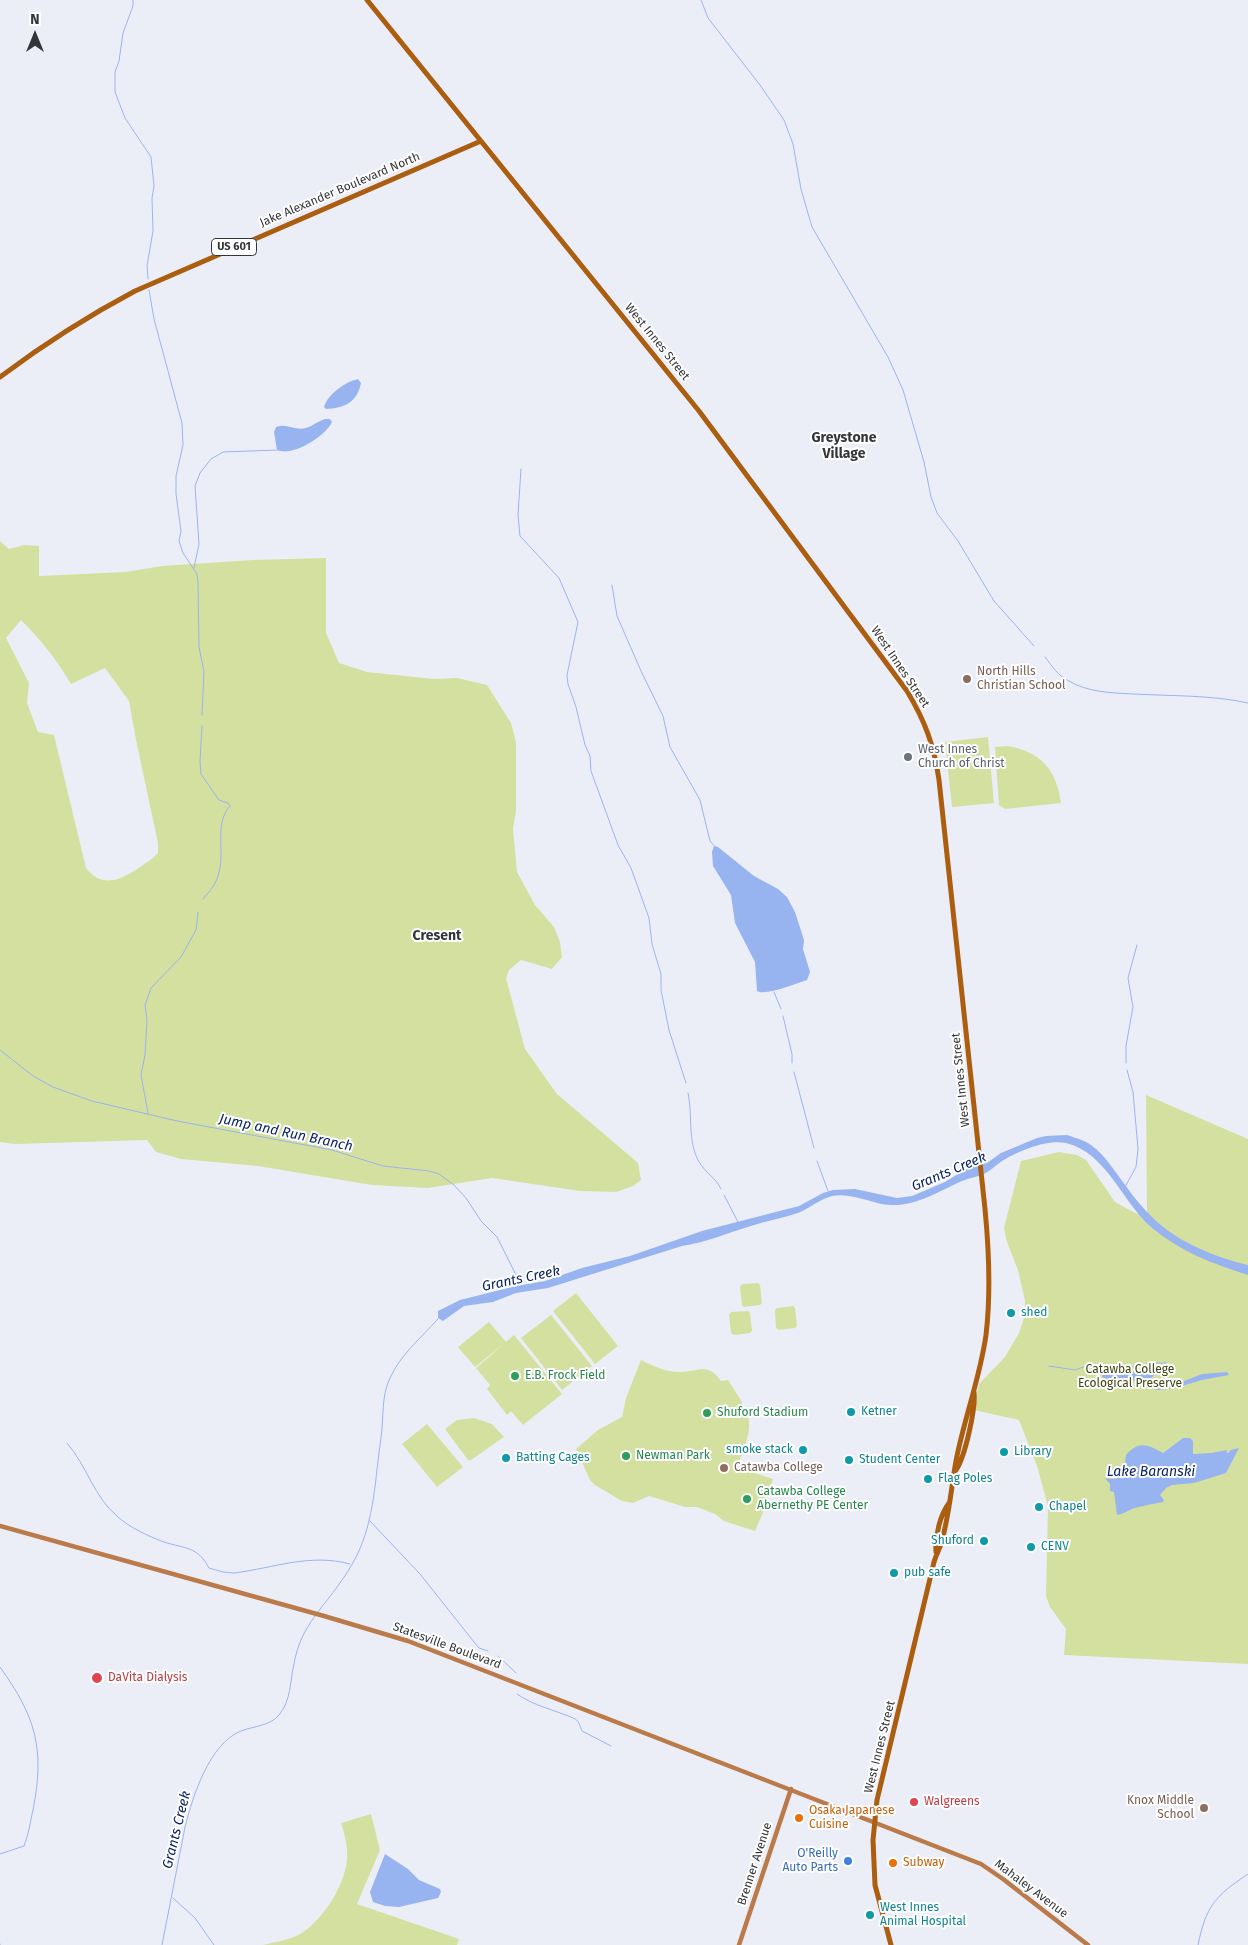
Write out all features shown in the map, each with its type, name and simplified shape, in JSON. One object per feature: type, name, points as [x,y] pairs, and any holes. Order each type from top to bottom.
[{"type":"main road","name":"West Innes Street","points":[[367,0],[699,411],[907,691],[921,716],[932,744],[937,765],[988,1235],[988,1312],[986,1336],[974,1389],[975,1404],[960,1464],[955,1470],[941,1544],[936,1555],[877,1800],[873,1857],[876,1885],[891,1945]]},
{"type":"main road","name":"Jake Alexander Boulevard North","points":[[0,377],[42,345],[85,318],[135,291],[481,141]]},
{"type":"main road","name":"Statesville Boulevard","points":[[0,1526],[324,1616],[416,1644],[874,1822]]},
{"type":"main road","name":"Brenner Avenue","points":[[739,1945],[791,1789]]},
{"type":"main road","name":"Mahaley Avenue","points":[[874,1822],[981,1864],[1088,1945]]},
{"type":"green space","points":[[0,541],[9,549],[24,545],[39,546],[39,576],[126,572],[162,566],[253,560],[326,558],[326,633],[339,663],[367,672],[434,679],[457,678],[487,685],[511,723],[516,742],[516,811],[513,829],[517,872],[535,905],[554,927],[560,942],[562,957],[552,969],[521,960],[509,970],[506,978],[525,1049],[557,1094],[638,1163],[641,1180],[633,1186],[616,1192],[580,1191],[492,1178],[428,1188],[372,1185],[258,1166],[181,1159],[156,1152],[147,1140],[15,1144],[0,1142]],"holes":[[[21,620],[54,658],[71,684],[105,668],[129,701],[158,843],[158,853],[137,869],[119,878],[102,880],[94,876],[86,868],[54,735],[38,732],[27,703],[29,683],[6,638]]]},
{"type":"green space","points":[[988,737],[994,803],[952,807],[945,742]]},
{"type":"green space","points":[[1007,746],[1029,752],[1045,764],[1056,781],[1061,803],[1005,809],[999,805],[995,747]]},
{"type":"green space","name":"Catawba College Ecological Preserve","points":[[1146,1095],[1248,1139],[1248,1664],[1064,1655],[1066,1629],[1050,1607],[1046,1596],[1048,1506],[1037,1466],[1019,1420],[974,1410],[979,1384],[1005,1357],[1019,1333],[1024,1318],[1025,1301],[1018,1270],[1007,1242],[1004,1228],[1021,1161],[1059,1152],[1077,1155],[1086,1160],[1115,1202],[1147,1217]]},
{"type":"green space","points":[[758,1283],[760,1285],[762,1303],[760,1305],[744,1307],[742,1305],[740,1287],[742,1284]]},
{"type":"green space","points":[[576,1293],[618,1346],[595,1364],[553,1311]]},
{"type":"green space","points":[[793,1306],[795,1308],[797,1326],[795,1328],[779,1330],[776,1328],[775,1310],[777,1308]]},
{"type":"green space","points":[[748,1311],[750,1313],[752,1331],[750,1333],[734,1335],[731,1333],[729,1315],[731,1312]]},
{"type":"green space","points":[[551,1315],[592,1366],[562,1390],[521,1338]]},
{"type":"green space","points":[[489,1322],[506,1342],[475,1367],[458,1347]]},
{"type":"green space","name":"E.B. Frock Field","points":[[514,1335],[562,1394],[523,1425],[511,1411],[507,1415],[487,1389],[490,1385],[476,1368]]},
{"type":"green space","points":[[641,1360],[671,1371],[708,1370],[721,1381],[728,1380],[743,1404],[749,1422],[747,1440],[737,1467],[773,1479],[765,1508],[755,1531],[724,1521],[715,1514],[697,1507],[685,1507],[649,1496],[633,1503],[622,1501],[590,1480],[576,1449],[598,1430],[622,1417],[626,1398]]},
{"type":"green space","points":[[474,1418],[492,1424],[504,1437],[471,1460],[468,1460],[445,1429],[457,1420]]},
{"type":"green space","points":[[427,1424],[463,1467],[437,1487],[402,1444]]},
{"type":"green space","points":[[371,1814],[380,1850],[357,1904],[459,1939],[457,1945],[263,1945],[300,1934],[324,1912],[342,1881],[347,1860],[345,1837],[341,1823]]},
{"type":"water","points":[[358,379],[361,383],[353,400],[344,406],[326,409],[324,407],[329,398],[338,389]]},
{"type":"water","points":[[325,419],[330,419],[332,422],[323,434],[291,451],[277,450],[274,432],[276,427],[284,426],[302,429]]},
{"type":"water","points":[[714,846],[718,847],[754,876],[778,889],[787,897],[795,912],[804,940],[803,949],[810,972],[807,980],[774,991],[757,991],[755,962],[735,923],[731,895],[713,866],[712,852]]},
{"type":"water","points":[[1067,1135],[1086,1142],[1096,1149],[1110,1164],[1132,1195],[1163,1227],[1197,1248],[1248,1265],[1248,1275],[1197,1256],[1162,1236],[1141,1217],[1113,1179],[1092,1157],[1080,1148],[1058,1142],[1041,1144],[1016,1153],[984,1174],[962,1181],[910,1203],[891,1205],[855,1197],[832,1196],[792,1215],[709,1240],[682,1246],[548,1288],[516,1293],[493,1302],[464,1306],[443,1321],[438,1318],[438,1311],[460,1300],[519,1284],[545,1281],[582,1268],[630,1256],[702,1231],[799,1206],[823,1193],[833,1190],[855,1189],[897,1198],[912,1196],[945,1182],[966,1169],[987,1163],[1001,1153],[1037,1138]]},
{"type":"water","points":[[1157,1367],[1161,1368],[1151,1378],[1152,1383],[1160,1388],[1169,1387],[1202,1374],[1227,1372],[1229,1375],[1175,1388],[1157,1390],[1132,1380],[1107,1380],[1102,1377],[1102,1373],[1105,1370],[1141,1373]]},
{"type":"water","name":"Lake Baranski","points":[[1183,1438],[1190,1438],[1193,1441],[1193,1454],[1227,1450],[1226,1452],[1228,1453],[1239,1448],[1226,1473],[1194,1483],[1172,1485],[1166,1488],[1160,1495],[1164,1500],[1163,1502],[1134,1508],[1117,1515],[1114,1492],[1110,1491],[1110,1484],[1105,1478],[1115,1479],[1129,1471],[1125,1461],[1126,1455],[1135,1447],[1144,1445],[1163,1453]]},
{"type":"water","points":[[385,1854],[408,1869],[419,1880],[440,1889],[441,1892],[438,1898],[399,1907],[385,1906],[373,1902],[370,1892]]},
{"type":"waterway","points":[[133,0],[133,6],[123,33],[119,61],[115,72],[115,92],[125,118],[151,157],[154,186],[152,198],[153,231],[147,266],[148,279]]},
{"type":"waterway","points":[[701,0],[708,18],[760,85],[784,120],[793,144],[801,189],[812,227],[888,357],[903,390],[924,462],[931,497],[937,513],[958,541],[994,601],[1034,646]]},
{"type":"waterway","points":[[149,290],[154,319],[182,423],[183,445],[176,476],[176,494],[181,531],[179,541],[183,553],[197,574],[199,647],[204,672],[202,715]]},
{"type":"waterway","points":[[194,568],[199,544],[195,486],[200,473],[211,459],[223,452],[277,450]]},
{"type":"waterway","points":[[521,469],[518,515],[520,536],[559,578],[578,622],[567,675],[568,684],[576,707],[585,745],[590,756],[591,771],[618,845],[631,868],[649,918],[652,944],[661,974],[661,990],[669,1030],[686,1083]]},
{"type":"waterway","points":[[612,585],[617,616],[663,716],[670,747],[700,800],[710,841],[715,847]]},
{"type":"waterway","points":[[1045,657],[1065,679],[1092,690],[1206,697],[1248,703]]},
{"type":"waterway","points":[[202,726],[201,774],[219,800],[228,803],[230,806],[222,821],[221,864],[217,880],[203,899]]},
{"type":"waterway","points":[[148,1113],[141,1075],[145,1055],[147,1020],[145,1005],[151,988],[181,957],[196,930],[198,912]]},
{"type":"waterway","points":[[1126,1063],[1126,1046],[1133,1007],[1128,978],[1137,945]]},
{"type":"waterway","points":[[774,992],[781,1009]]},
{"type":"waterway","points":[[783,1016],[792,1054],[792,1063]]},
{"type":"waterway","name":"Jump and Run Branch","points":[[0,1050],[33,1076],[53,1087],[92,1101],[177,1121],[332,1150],[383,1166],[429,1171],[439,1174],[454,1185],[466,1198],[481,1221],[497,1237],[519,1281],[518,1285]]},
{"type":"waterway","points":[[1125,1187],[1136,1167],[1138,1149],[1133,1092],[1127,1070]]},
{"type":"waterway","points":[[794,1072],[814,1148]]},
{"type":"waterway","points":[[688,1093],[695,1154],[701,1166],[721,1189]]},
{"type":"waterway","points":[[817,1161],[828,1191]]},
{"type":"waterway","points":[[724,1195],[738,1222]]},
{"type":"waterway","name":"Grants Creek","points":[[317,1613],[352,1564],[367,1528],[371,1513],[387,1385],[395,1369],[406,1354],[438,1319]]},
{"type":"waterway","points":[[1049,1366],[1075,1370],[1089,1365],[1136,1367],[1151,1363],[1168,1363]]},
{"type":"waterway","points":[[67,1443],[80,1461],[102,1500],[117,1516],[146,1534],[164,1542],[190,1549],[200,1556],[209,1568],[234,1573],[306,1561],[321,1560],[350,1564]]},
{"type":"waterway","points":[[369,1520],[420,1574],[479,1648],[488,1651]]},
{"type":"waterway","name":"Grants Creek","points":[[162,1945],[185,1827],[204,1772],[220,1747],[230,1738],[241,1731],[271,1721],[279,1715],[286,1704],[299,1645],[315,1616]]},
{"type":"waterway","points":[[498,1656],[516,1673]]},
{"type":"waterway","points":[[0,1667],[22,1702],[29,1718],[34,1734],[38,1769],[37,1788],[24,1846],[0,1854]]},
{"type":"waterway","points":[[517,1694],[537,1705],[577,1720],[582,1731],[611,1746]]},
{"type":"waterway","points":[[1198,1945],[1205,1921],[1214,1903],[1227,1889],[1248,1874]]},
{"type":"waterway","points":[[173,1898],[195,1918],[214,1945]]},
{"type":"place","name":"North Hills Christian School","points":[[967,679]]},
{"type":"place","name":"West Innes Church of Christ","points":[[908,757]]},
{"type":"place","name":"shed","points":[[1011,1313]]},
{"type":"place","name":"E.B. Frock Field","points":[[515,1376]]},
{"type":"place","name":"Ketner","points":[[851,1412]]},
{"type":"place","name":"Shuford Stadium","points":[[707,1413]]},
{"type":"place","name":"smoke stack","points":[[803,1450]]},
{"type":"place","name":"Library","points":[[1004,1452]]},
{"type":"place","name":"Newman Park","points":[[626,1456]]},
{"type":"place","name":"Batting Cages","points":[[506,1458]]},
{"type":"place","name":"Student Center","points":[[849,1460]]},
{"type":"place","name":"Catawba College","points":[[724,1468]]},
{"type":"place","name":"Flag Poles","points":[[928,1479]]},
{"type":"place","name":"Catawba College Abernethy PE Center","points":[[747,1499]]},
{"type":"place","name":"Chapel","points":[[1039,1507]]},
{"type":"place","name":"Shuford","points":[[984,1541]]},
{"type":"place","name":"CENV","points":[[1031,1547]]},
{"type":"place","name":"pub safe","points":[[894,1573]]},
{"type":"place","name":"DaVita Dialysis","points":[[97,1678]]},
{"type":"place","name":"Walgreens","points":[[914,1802]]},
{"type":"place","name":"Knox Middle School","points":[[1204,1808]]},
{"type":"place","name":"Osaka Japanese Cuisine","points":[[799,1818]]},
{"type":"place","name":"O'Reilly Auto Parts","points":[[848,1861]]},
{"type":"place","name":"Subway","points":[[893,1863]]},
{"type":"place","name":"West Innes Animal Hospital","points":[[870,1915]]},
{"type":"district","name":"Greystone Village","points":[[844,446]]},
{"type":"district","name":"Cresent","points":[[437,936]]}]
